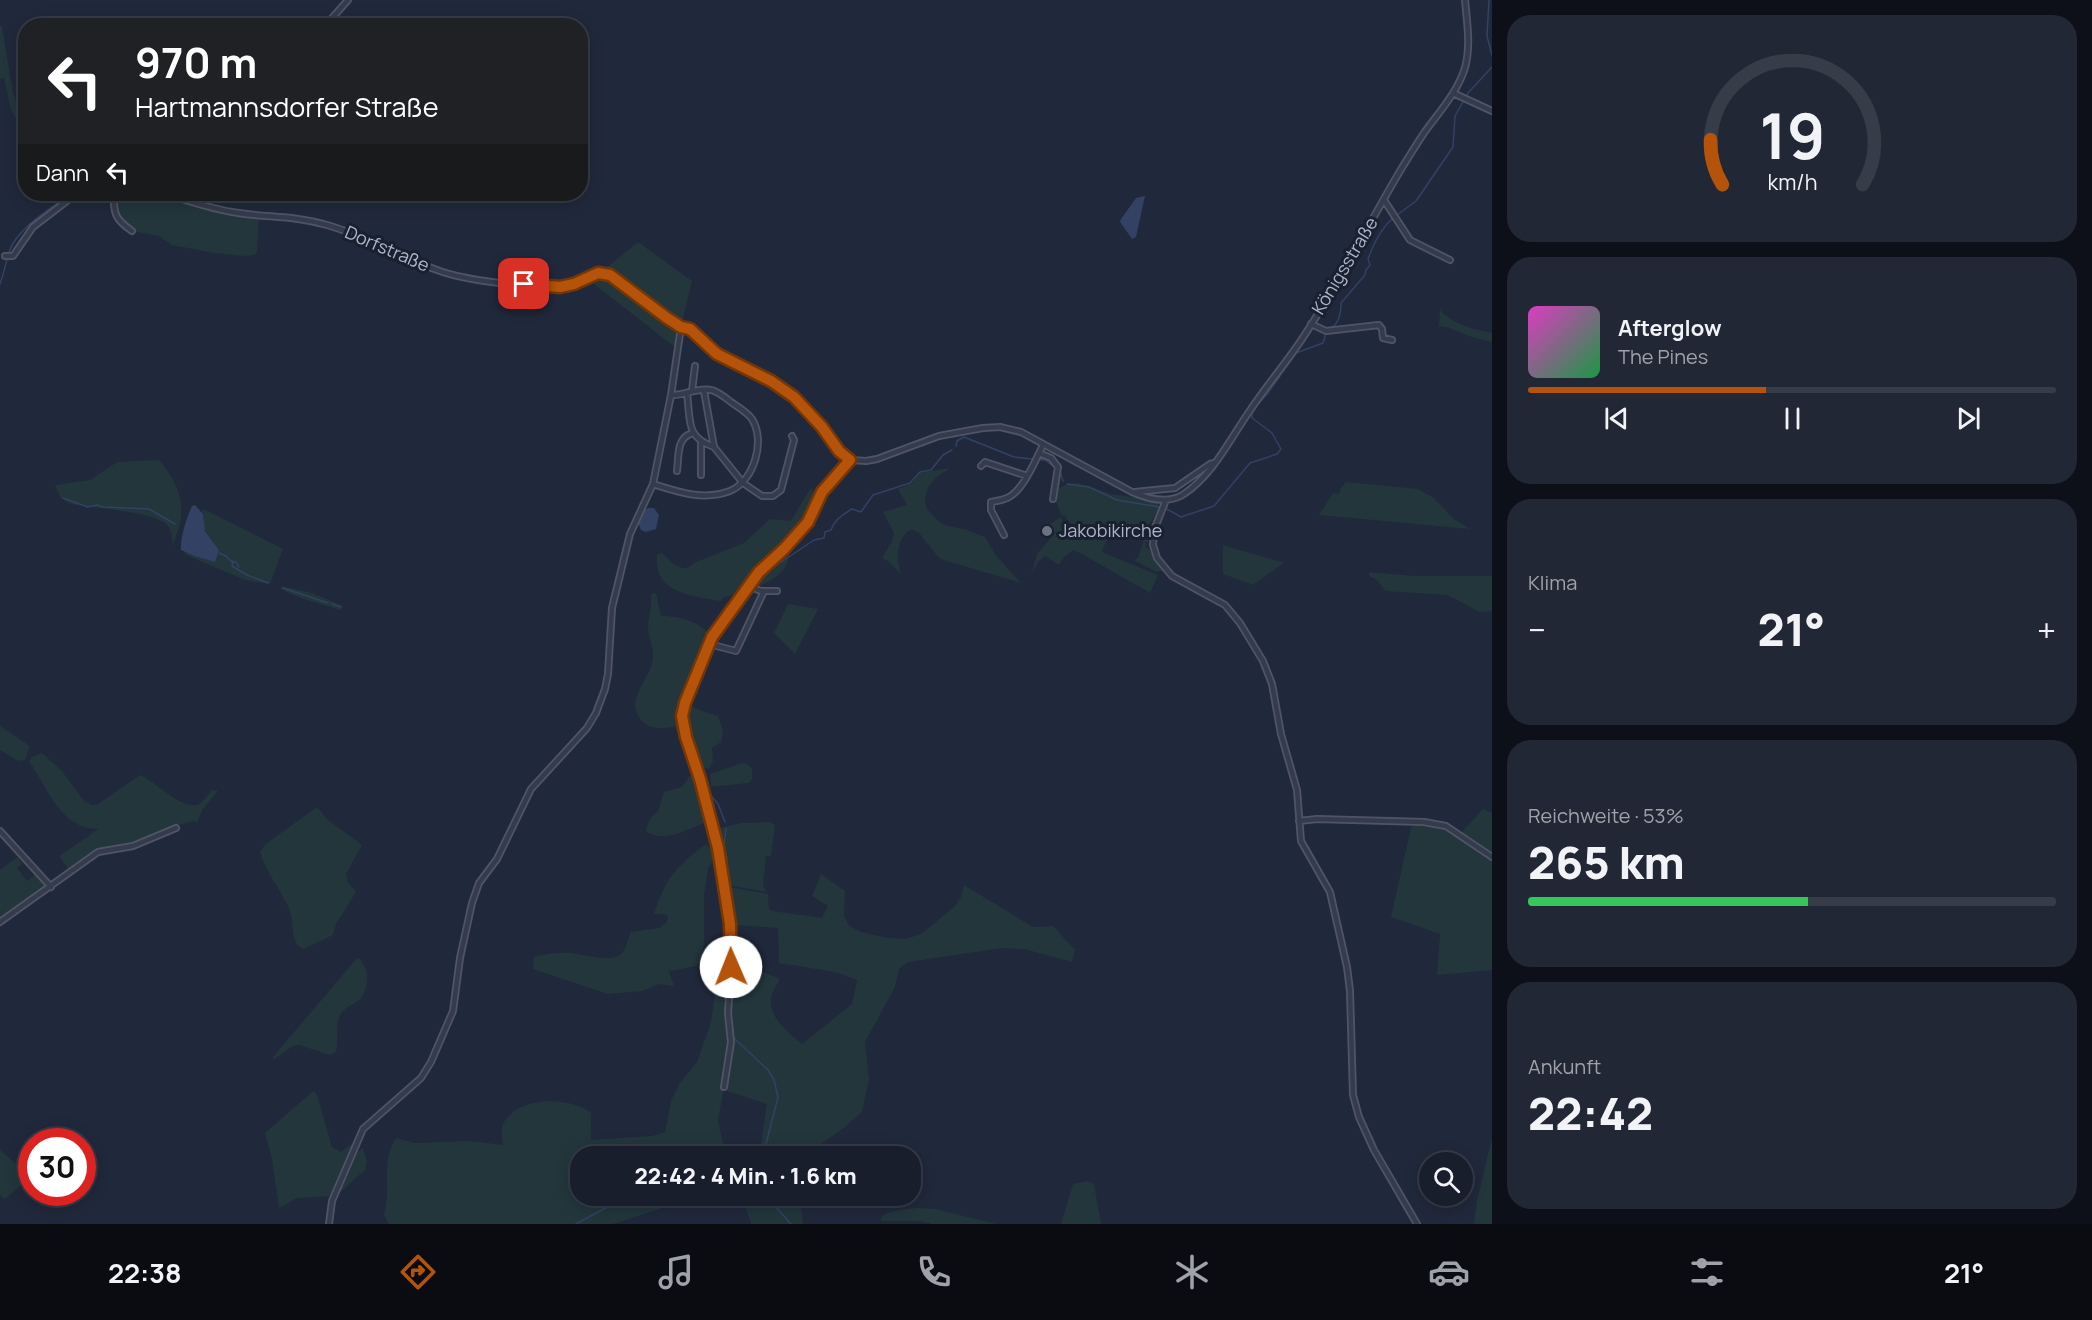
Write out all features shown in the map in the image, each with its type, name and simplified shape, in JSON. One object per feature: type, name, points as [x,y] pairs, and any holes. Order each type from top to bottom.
[{"type":"street","points":[[332,18],[348,0]]},
{"type":"street","name":"Königsstraße","points":[[1165,502],[1178,498],[1206,476],[1311,324],[1425,132],[1453,93],[1465,67],[1467,54],[1465,0]]},
{"type":"street","points":[[1453,93],[1492,111]]},
{"type":"street","points":[[1384,200],[1410,240],[1450,260]]},
{"type":"street","points":[[7,256],[14,255],[33,227],[66,201]]},
{"type":"street","points":[[115,201],[116,216],[132,231]]},
{"type":"street","name":"Dorfstraße","points":[[191,201],[226,211],[295,218],[329,226],[375,242],[439,271],[465,278],[560,287],[574,284],[598,273],[608,274],[681,327]]},
{"type":"street","points":[[1311,324],[1328,331],[1379,325],[1383,338],[1392,340]]},
{"type":"street","points":[[329,1224],[332,1201],[363,1129],[421,1078],[431,1062],[456,1001],[460,958],[469,914],[479,883],[497,859],[531,789],[582,735],[596,713],[608,674],[609,627],[614,599],[628,540],[653,484],[671,395],[681,327],[690,329],[717,354],[771,381],[794,397],[822,427],[839,451],[850,460],[877,459],[939,436],[983,428],[1000,428],[1017,431],[1132,492],[1165,502],[1154,530],[1153,545],[1160,563],[1172,576],[1225,605],[1240,623],[1268,672],[1276,700],[1281,734],[1297,790],[1299,833],[1303,847],[1330,892],[1347,967],[1350,991],[1352,1082],[1359,1117],[1374,1150],[1417,1224]]},
{"type":"street","points":[[695,366],[689,393],[693,433],[701,443],[714,447]]},
{"type":"street","points":[[653,484],[679,493],[702,495],[729,491],[743,483],[755,462],[757,434],[753,420],[747,413],[712,390],[671,395]]},
{"type":"street","points":[[704,391],[714,447],[743,483],[762,496],[770,497],[779,492],[794,440],[792,436]]},
{"type":"street","points":[[677,471],[680,441],[684,435],[693,433]]},
{"type":"street","points":[[701,443],[701,475]]},
{"type":"street","points":[[1004,535],[991,510],[991,502],[1012,496],[1027,476],[1043,444]]},
{"type":"street","points":[[1039,453],[1055,460],[1058,470],[1053,499]]},
{"type":"street","points":[[724,1087],[731,1042],[728,1013],[731,967],[730,924],[718,848],[682,716],[685,703],[712,645],[748,586],[808,522],[822,492],[850,460]]},
{"type":"street","points":[[981,466],[985,462],[1027,476]]},
{"type":"street","points":[[1132,492],[1175,488],[1214,463]]},
{"type":"street","points":[[748,586],[759,590],[777,591]]},
{"type":"street","points":[[712,645],[736,651],[759,590]]},
{"type":"street","points":[[1299,821],[1317,819],[1436,824],[1456,831],[1492,857]]},
{"type":"street","points":[[0,922],[98,852],[130,846],[176,828]]},
{"type":"street","points":[[0,831],[51,887]]},
{"type":"shaded area","points":[[0,26],[2,26],[13,93],[18,106],[18,122],[11,110],[4,78],[0,79]]},
{"type":"shaded area","points":[[115,201],[186,201],[259,215],[257,252],[255,255],[243,256],[172,245],[159,236],[132,231],[116,216]]},
{"type":"shaded area","points":[[638,242],[692,281],[676,348],[590,281]]},
{"type":"shaded area","points":[[1440,310],[1458,323],[1492,333],[1492,342],[1439,326]]},
{"type":"shaded area","points":[[159,460],[174,481],[181,501],[180,522],[172,546],[170,529],[158,519],[68,503],[60,497],[55,485],[90,480],[117,462]]},
{"type":"shaded area","points":[[950,468],[928,487],[925,499],[927,509],[939,522],[985,537],[995,554],[1021,583],[940,559],[919,533],[911,529],[902,538],[900,544],[898,562],[901,574],[882,558],[894,533],[883,512],[907,505],[898,489],[911,484],[920,473]]},
{"type":"shaded area","points":[[1346,482],[1418,489],[1434,498],[1454,519],[1470,529],[1319,515],[1333,493],[1339,494]]},
{"type":"shaded area","points":[[1078,483],[1111,494],[1157,501],[1158,511],[1149,525],[1148,542],[1145,542],[1146,548],[1163,571],[1156,572],[1134,560],[1138,558],[1144,539],[1113,525],[1102,552],[1158,575],[1150,593],[1073,550],[1063,558],[1059,565],[1045,556],[1038,562],[1031,576],[1037,554],[1055,533],[1049,525],[1060,517],[1067,527],[1072,525],[1058,508],[1056,492],[1059,488]]},
{"type":"shaded area","points":[[811,488],[816,496],[815,511],[789,546],[784,568],[768,582],[723,598],[721,601],[687,595],[677,591],[661,578],[657,568],[657,555],[662,553],[671,562],[687,568],[696,562],[744,543],[770,519],[790,521]]},
{"type":"shaded area","points":[[203,509],[283,549],[270,584],[245,580],[184,554],[185,552],[215,562],[214,543],[204,528]]},
{"type":"shaded area","points":[[1223,545],[1285,562],[1253,585],[1223,574]]},
{"type":"shaded area","points":[[1369,572],[1414,576],[1492,576],[1492,611],[1480,612],[1447,595],[1385,591],[1377,580],[1369,576]]},
{"type":"shaded area","points":[[281,586],[312,593],[343,607],[340,610],[295,596],[281,589]]},
{"type":"shaded area","points":[[656,593],[661,616],[676,617],[694,623],[708,632],[712,639],[712,652],[692,706],[718,716],[723,730],[721,742],[712,748],[713,761],[709,769],[689,764],[675,727],[649,726],[641,720],[637,712],[635,705],[637,697],[653,659],[648,626],[651,594]]},
{"type":"shaded area","points":[[788,604],[818,609],[795,654],[774,633]]},
{"type":"shaded area","points":[[0,726],[30,746],[25,760],[18,761],[0,750]]},
{"type":"shaded area","points":[[42,753],[62,771],[84,801],[92,805],[98,804],[140,775],[185,804],[199,804],[212,790],[218,791],[203,809],[197,823],[194,821],[174,826],[129,845],[98,850],[70,871],[59,856],[87,837],[89,838],[88,836],[98,829],[74,822],[56,805],[29,762],[32,757]]},
{"type":"shaded area","points":[[742,763],[752,769],[752,779],[749,783],[711,787],[710,774]]},
{"type":"shaded area","points":[[693,771],[699,775],[711,820],[669,836],[653,835],[646,831],[653,815],[658,812],[664,792],[682,787]]},
{"type":"shaded area","points":[[317,807],[328,820],[362,845],[346,874],[348,882],[356,892],[336,924],[333,935],[304,949],[296,943],[290,911],[260,851],[267,843]]},
{"type":"shaded area","points":[[1483,809],[1492,813],[1492,970],[1437,975],[1440,934],[1391,917],[1412,823],[1424,823],[1462,832]]},
{"type":"shaded area","points":[[770,822],[775,825],[771,856],[766,856],[763,885],[766,892],[723,884],[718,829],[740,823]]},
{"type":"shaded area","points":[[706,844],[714,851],[708,868],[704,896],[704,944],[700,965],[671,971],[668,969],[674,986],[659,984],[643,991],[608,994],[533,969],[534,957],[548,954],[571,953],[611,958],[622,953],[631,932],[659,928],[667,922],[668,915],[654,914],[667,882],[687,859]]},
{"type":"shaded area","points":[[17,857],[22,864],[17,868],[27,881],[36,874],[47,887],[0,920],[0,870]]},
{"type":"shaded area","points":[[821,874],[845,891],[844,916],[849,926],[861,932],[905,939],[921,934],[954,907],[961,897],[964,885],[1033,927],[1053,926],[1075,950],[1072,962],[1024,949],[1002,948],[908,962],[899,969],[895,987],[865,1042],[869,1079],[862,1112],[819,1146],[761,1146],[767,1104],[727,1091],[732,1043],[718,1120],[724,1146],[570,1146],[570,1206],[661,1206],[660,1209],[613,1224],[389,1224],[384,1215],[387,1166],[388,1156],[396,1138],[414,1143],[469,1141],[503,1145],[502,1127],[511,1113],[521,1107],[545,1101],[571,1104],[591,1113],[591,1140],[652,1136],[665,1132],[671,1101],[680,1083],[697,1062],[711,1022],[715,993],[723,975],[731,967],[756,970],[780,979],[771,997],[772,1011],[780,1023],[802,1044],[852,1004],[857,980],[835,972],[779,963],[778,928],[731,925],[724,886],[768,894],[769,909],[773,911],[822,918],[828,906],[812,896]]},
{"type":"shaded area","points":[[357,958],[361,960],[367,975],[365,991],[358,1001],[342,1012],[339,1018],[336,1052],[330,1055],[299,1045],[293,1046],[273,1060],[273,1057]]},
{"type":"shaded area","points":[[314,1091],[317,1095],[332,1147],[341,1152],[354,1141],[354,1145],[331,1196],[297,1198],[279,1208],[272,1159],[265,1133]]},
{"type":"shaded area","points":[[1492,1138],[1492,1224],[1474,1224],[1477,1200]]},
{"type":"shaded area","points":[[363,1148],[367,1162],[365,1170],[338,1194],[357,1152]]},
{"type":"shaded area","points":[[0,1150],[18,1163],[18,1188],[5,1199],[0,1195]]},
{"type":"shaded area","points":[[1087,1181],[1094,1184],[1101,1224],[1061,1224],[1073,1184]]},
{"type":"shaded area","points":[[745,1206],[801,1206],[803,1224],[751,1224]]},
{"type":"shaded area","points":[[919,1208],[935,1209],[996,1224],[881,1221],[881,1217],[890,1212]]},
{"type":"water","points":[[1145,196],[1136,237],[1132,239],[1120,222],[1136,198]]},
{"type":"water","points":[[195,505],[203,514],[205,531],[219,550],[215,562],[181,550],[186,521],[192,506]]},
{"type":"water","points":[[648,508],[654,508],[659,515],[656,529],[646,532],[639,527],[639,520]]},
{"type":"waterway","points":[[336,17],[351,0]]},
{"type":"waterway","points":[[1489,0],[1487,36],[1492,55]]},
{"type":"waterway","points":[[1397,215],[1416,201],[1453,147],[1455,116],[1468,93],[1492,67]]},
{"type":"waterway","points":[[0,284],[13,243],[36,219],[61,201]]},
{"type":"waterway","points":[[1331,328],[1338,320],[1341,303],[1365,275],[1370,265],[1368,259],[1378,237],[1393,218]]},
{"type":"waterway","points":[[1165,508],[1181,517],[1214,506],[1250,463],[1277,454],[1281,449],[1272,433],[1252,418],[1252,411],[1268,393],[1296,353],[1323,343],[1326,333]]},
{"type":"waterway","points":[[956,446],[957,441],[964,437],[1014,457],[1032,459]]},
{"type":"waterway","points":[[756,587],[771,569],[814,540],[824,538],[825,532],[831,530],[845,513],[852,509],[861,512],[873,495],[910,483],[920,472],[931,470],[943,455],[952,450]]},
{"type":"waterway","points":[[1038,460],[1045,460],[1056,468]]},
{"type":"waterway","points":[[1060,471],[1063,481]]},
{"type":"waterway","points":[[1067,484],[1089,487],[1117,500],[1160,507]]},
{"type":"waterway","points":[[63,498],[88,507],[97,505],[149,509],[175,524]]},
{"type":"waterway","points":[[219,553],[226,556],[233,563],[232,566],[268,583]]},
{"type":"waterway","points":[[231,561],[236,562],[239,567]]},
{"type":"waterway","points":[[283,588],[328,603]]},
{"type":"waterway","points":[[716,643],[753,591]]},
{"type":"waterway","points":[[332,604],[341,607]]},
{"type":"waterway","points":[[713,647],[688,704],[689,724],[709,793],[718,804],[725,822]]},
{"type":"waterway","points":[[726,828],[724,847],[727,858],[727,893]]},
{"type":"waterway","points":[[732,924],[734,949]]},
{"type":"waterway","points":[[731,996],[735,988],[734,956]]},
{"type":"waterway","points":[[730,1010],[734,1038],[768,1070],[774,1080],[778,1097],[766,1146]]},
{"type":"waterway","points":[[576,1224],[609,1206]]},
{"type":"waterway","points":[[775,1206],[791,1224]]},
{"type":"place","name":"Jakobikirche","points":[[1047,531]]},
{"type":"route","points":[[524,284],[560,287],[574,284],[598,273],[610,275],[667,318],[681,327],[690,329],[717,354],[771,381],[794,397],[822,427],[839,451],[850,460],[822,492],[808,522],[759,572],[712,637],[685,703],[682,716],[686,737],[700,779],[718,848],[722,885],[730,924],[731,967]]}]
